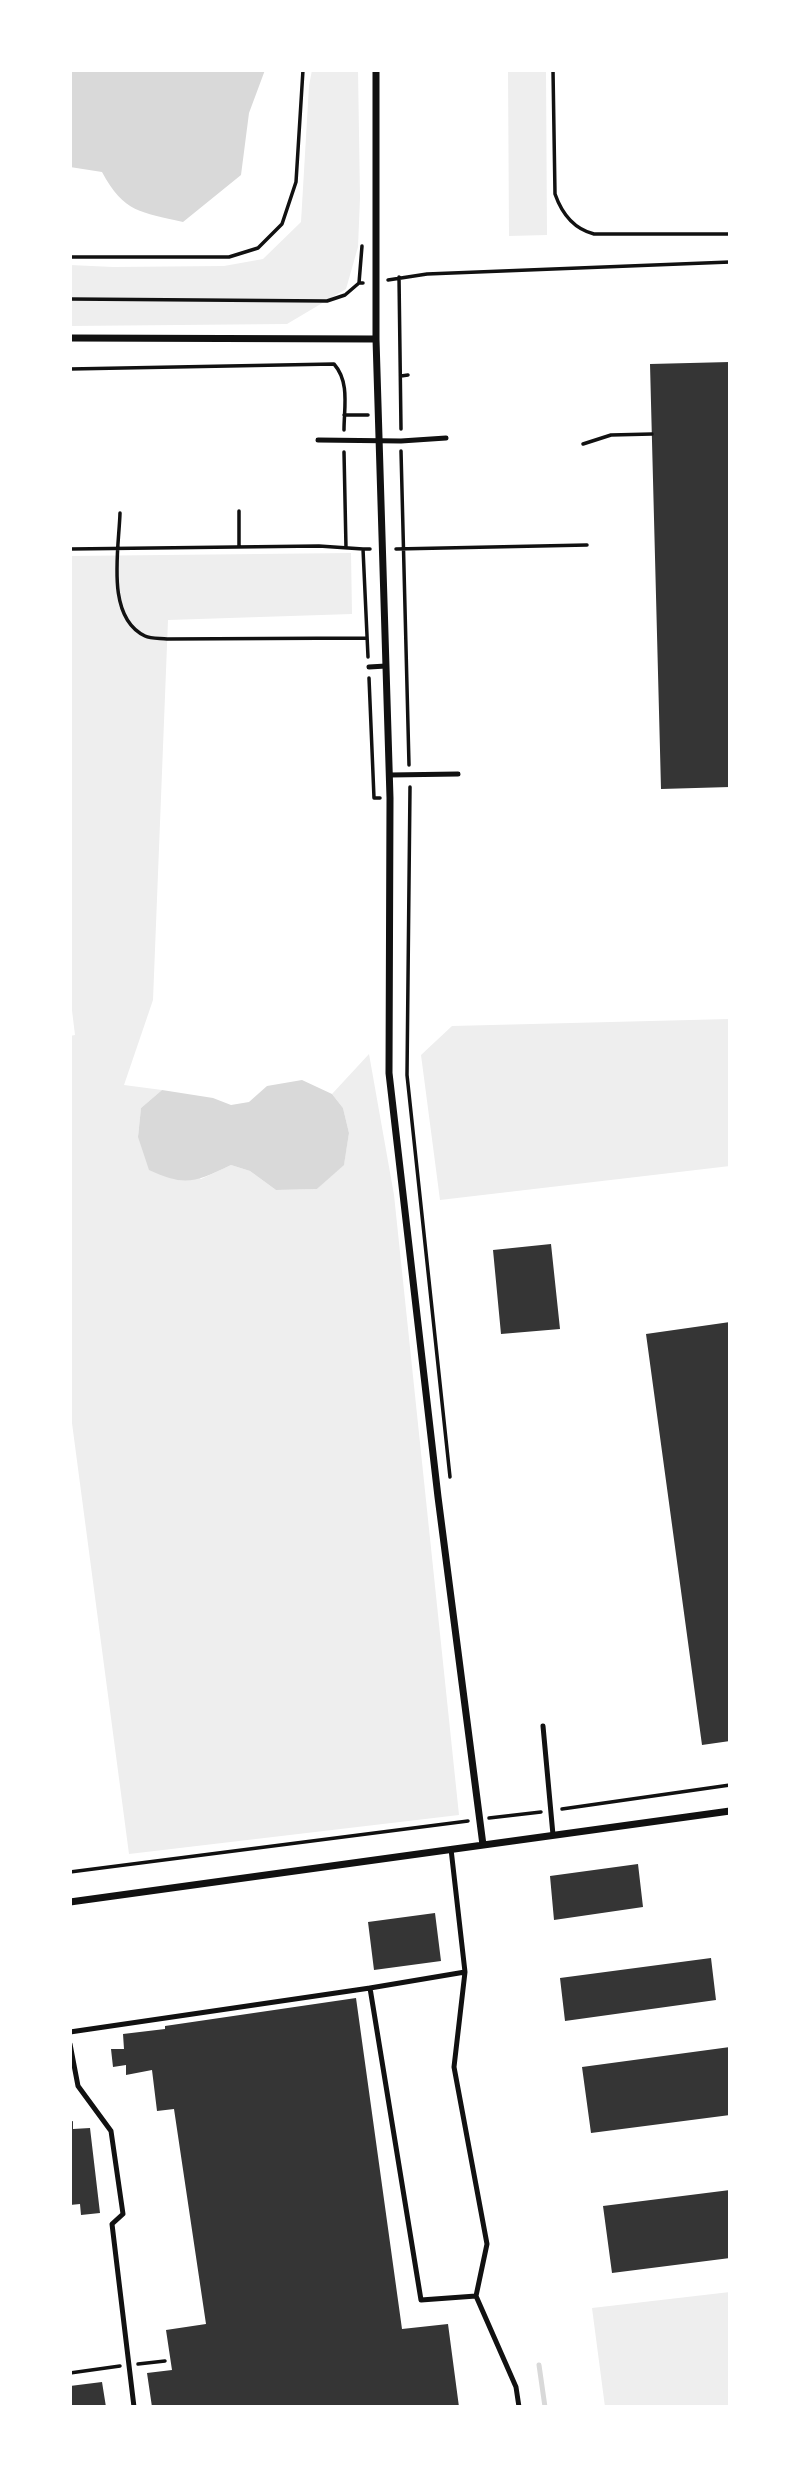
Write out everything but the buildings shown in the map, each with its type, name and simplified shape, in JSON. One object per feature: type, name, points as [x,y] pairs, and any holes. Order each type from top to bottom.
[{"type":"street","points":[[376,70],[376,339],[390,775],[389,1073],[438,1497],[483,1845]]},
{"type":"street","points":[[70,338],[376,339]]},
{"type":"street","points":[[70,1902],[730,1811]]},
{"type":"lane","points":[[318,440],[401,441],[446,438]]},
{"type":"lane","points":[[369,667],[386,666]]},
{"type":"lane","points":[[390,775],[458,775]]},
{"type":"lane","points":[[543,1726],[553,1835]]},
{"type":"lane","points":[[451,1849],[465,1972],[454,2067],[487,2244],[476,2296],[516,2387],[519,2407]]},
{"type":"lane","points":[[70,2032],[465,1972]]},
{"type":"lane","points":[[370,1988],[421,2300],[476,2296]]},
{"type":"lane","points":[[70,2044],[78,2086],[111,2131],[122,2214],[111,2224],[134,2407]]},
{"type":"path","points":[[70,257],[229,257],[258,248],[282,224],[296,182],[303,70]]},
{"type":"path","points":[[553,70],[555,194],[559,208],[575,225],[594,234],[730,234]]},
{"type":"path","points":[[399,277],[730,262]]},
{"type":"path","points":[[399,277],[407,282]]},
{"type":"path","points":[[399,277],[409,775],[407,1075],[452,1487]]},
{"type":"path","points":[[70,299],[327,301],[345,295],[359,282]]},
{"type":"path","points":[[70,369],[334,364],[345,383],[346,548]]},
{"type":"path","points":[[401,376],[408,375]]},
{"type":"path","points":[[583,444],[611,435],[652,433]]},
{"type":"path","points":[[239,511],[239,547]]},
{"type":"path","points":[[120,513],[117,592],[131,624],[146,636],[167,639],[367,638]]},
{"type":"path","points":[[404,548],[587,545]]},
{"type":"path","points":[[70,549],[363,549]]},
{"type":"path","points":[[70,1872],[479,1820],[730,1784]]},
{"type":"shaded area","points":[[70,70],[265,70],[249,113],[241,175],[183,222],[135,209],[118,196],[102,172],[70,167]]},
{"type":"shaded area","points":[[312,70],[358,70],[358,247],[346,289],[287,324],[70,326],[70,265],[224,266],[263,259],[301,222]]},
{"type":"shaded area","points":[[508,70],[546,70],[547,235],[509,236]]},
{"type":"shaded area","points":[[351,553],[352,614],[168,620],[153,1000],[124,1085],[162,1090],[141,1108],[138,1137],[201,1179],[231,1165],[250,1171],[276,1190],[317,1189],[344,1164],[349,1133],[343,1108],[332,1094],[369,1054],[394,1195],[459,1815],[129,1854],[70,1408],[70,1036],[75,1035],[70,994],[70,556]]},
{"type":"shaded area","points":[[730,1019],[730,1166],[440,1200],[421,1055],[452,1026]]},
{"type":"shaded area","points":[[302,1080],[332,1094],[343,1108],[349,1133],[344,1165],[317,1189],[276,1190],[250,1171],[231,1165],[199,1179],[190,1180],[172,1179],[149,1170],[138,1137],[141,1108],[162,1090],[213,1098],[231,1105],[249,1102],[267,1086]]},
{"type":"shaded area","points":[[730,2292],[730,2407],[605,2407],[592,2308]]},
{"type":"waterway","points":[[539,2365],[545,2407]]}]
